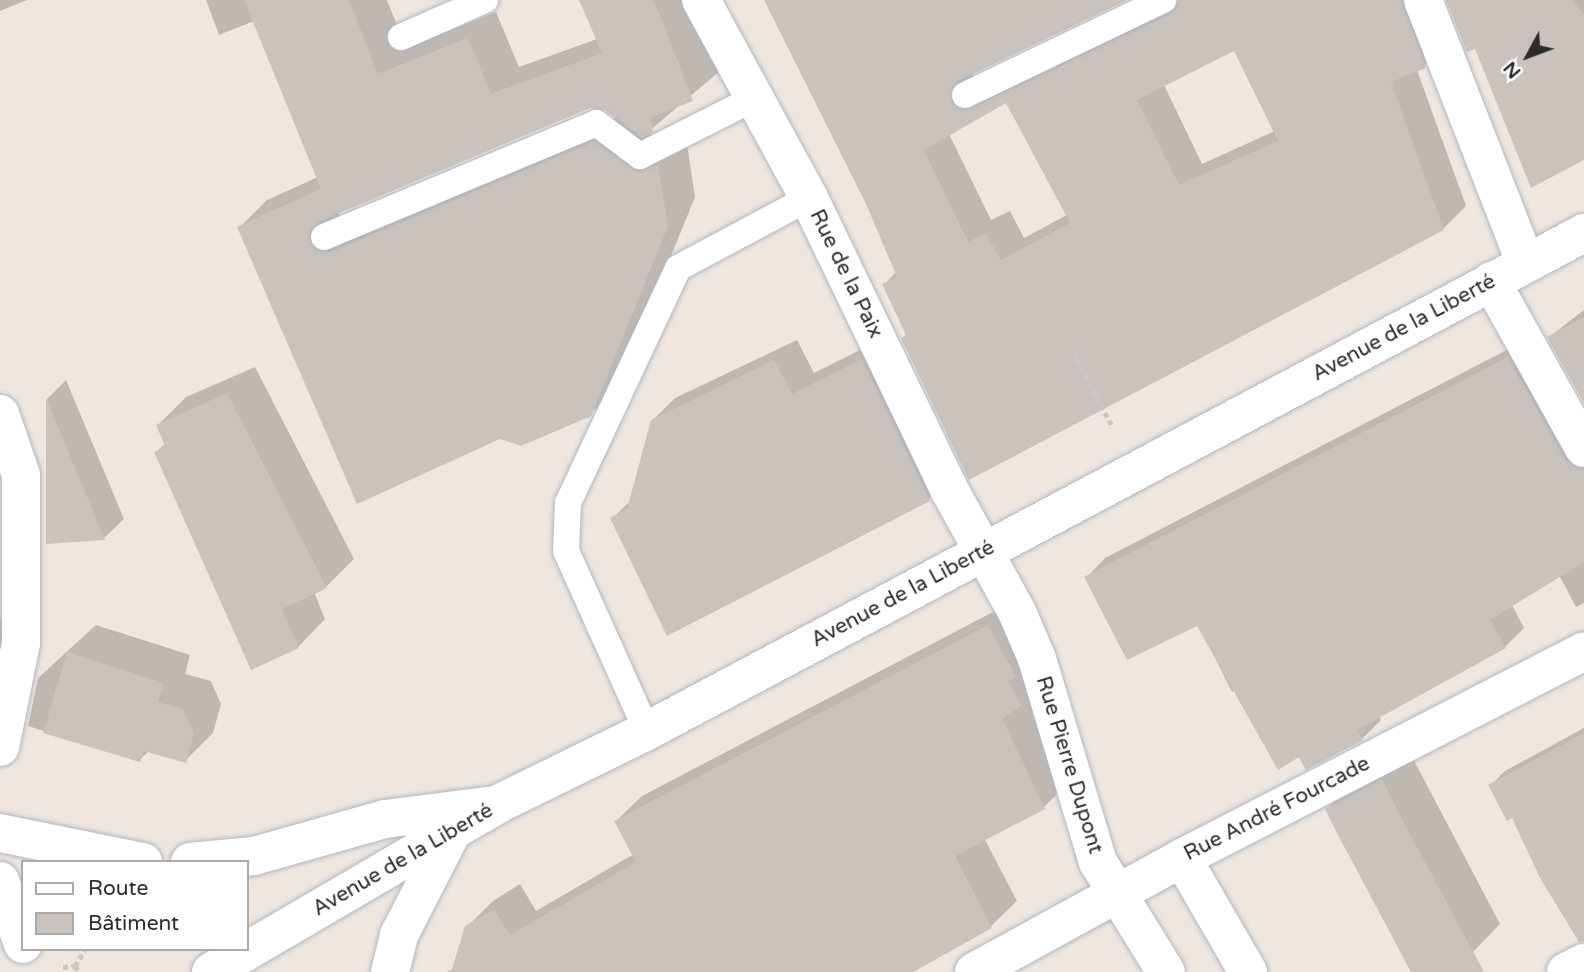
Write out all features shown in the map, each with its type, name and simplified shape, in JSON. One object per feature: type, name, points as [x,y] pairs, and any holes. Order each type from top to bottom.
[{"type":"street","name":"Rue de la Paix","points":[[701,0],[809,198],[983,552]]},
{"type":"street","points":[[1423,0],[1526,264]]},
{"type":"street","name":"Avenue de la Liberté","points":[[248,948],[451,834],[498,804],[646,731],[1584,233]]},
{"type":"street","points":[[1491,281],[1584,448]]},
{"type":"street","points":[[0,414],[20,475],[21,629],[0,747]]},
{"type":"street","name":"Rue Pierre Dupont","points":[[983,552],[1037,659],[1098,862],[1120,893],[1166,972]]},
{"type":"street","name":"Rue André Fourcade","points":[[974,972],[1182,858],[1584,652]]},
{"type":"street","points":[[211,860],[254,856],[385,819],[498,804]]},
{"type":"street","points":[[0,833],[133,860]]},
{"type":"street","points":[[390,972],[399,935],[451,834]]},
{"type":"street","points":[[0,839],[44,860]]},
{"type":"street","points":[[1182,858],[1248,972]]},
{"type":"street","points":[[0,881],[21,939]]},
{"type":"street","points":[[25,951],[30,972]]},
{"type":"street","name":"Avenue de la Liberté","points":[[220,964],[243,951]]},
{"type":"street","points":[[1566,972],[1584,963]]},
{"type":"lane","points":[[401,37],[485,0]]},
{"type":"lane","points":[[965,95],[1163,0]]},
{"type":"lane","points":[[324,237],[596,123],[640,156],[755,98]]},
{"type":"lane","points":[[646,731],[566,551],[568,503],[678,268],[809,198]]},
{"type":"path","points":[[1074,352],[1112,426]]},
{"type":"path","points":[[75,966],[84,951]]},
{"type":"building","points":[[244,0],[349,0],[378,74],[468,38],[491,94],[602,53],[579,0],[654,0],[693,101],[651,117],[653,132],[642,138],[605,110],[590,108],[318,222],[309,234],[314,249],[330,252],[594,141],[638,172],[658,164],[668,226],[591,416],[521,446],[500,439],[357,504],[237,227],[321,189]]},
{"type":"building","points":[[764,0],[1127,0],[958,81],[952,87],[951,101],[964,111],[1170,14],[1179,0],[1402,0],[1426,68],[1391,82],[1444,230],[969,480],[901,338],[906,335],[882,284],[897,277],[866,204]],"holes":[[[1234,51],[1278,141],[1179,185],[1137,100]],[[1006,103],[1070,223],[1001,260],[986,233],[968,242],[924,150]]]},
{"type":"building","points":[[1446,0],[1573,0],[1584,16],[1584,160],[1531,188],[1475,49],[1467,52]]},
{"type":"building","points":[[1584,317],[1584,403],[1547,337]]},
{"type":"building","points":[[1508,357],[1565,459],[1584,470],[1584,562],[1490,620],[1506,648],[1357,730],[1363,740],[1306,770],[1299,757],[1278,770],[1197,626],[1127,660],[1084,577]]},
{"type":"building","points":[[862,359],[930,501],[667,636],[610,518],[627,509],[651,420],[774,360],[792,394]]},
{"type":"building","points":[[227,393],[327,588],[282,609],[299,648],[251,670],[154,452],[165,446],[156,425]]},
{"type":"building","points":[[46,398],[105,540],[46,544]]},
{"type":"building","points":[[988,625],[1016,677],[1008,681],[1022,706],[1002,718],[1045,809],[955,856],[992,928],[913,972],[447,972],[452,969],[465,926],[494,909],[510,935],[636,862],[614,821]]},
{"type":"building","points":[[67,652],[163,683],[158,702],[183,709],[194,733],[186,763],[144,751],[140,762],[43,733]]},
{"type":"building","points":[[1584,733],[1584,941],[1579,942],[1540,878],[1512,818],[1507,821],[1488,785]]},
{"type":"building","points":[[1382,779],[1484,972],[1411,972],[1337,833],[1325,809]]}]
